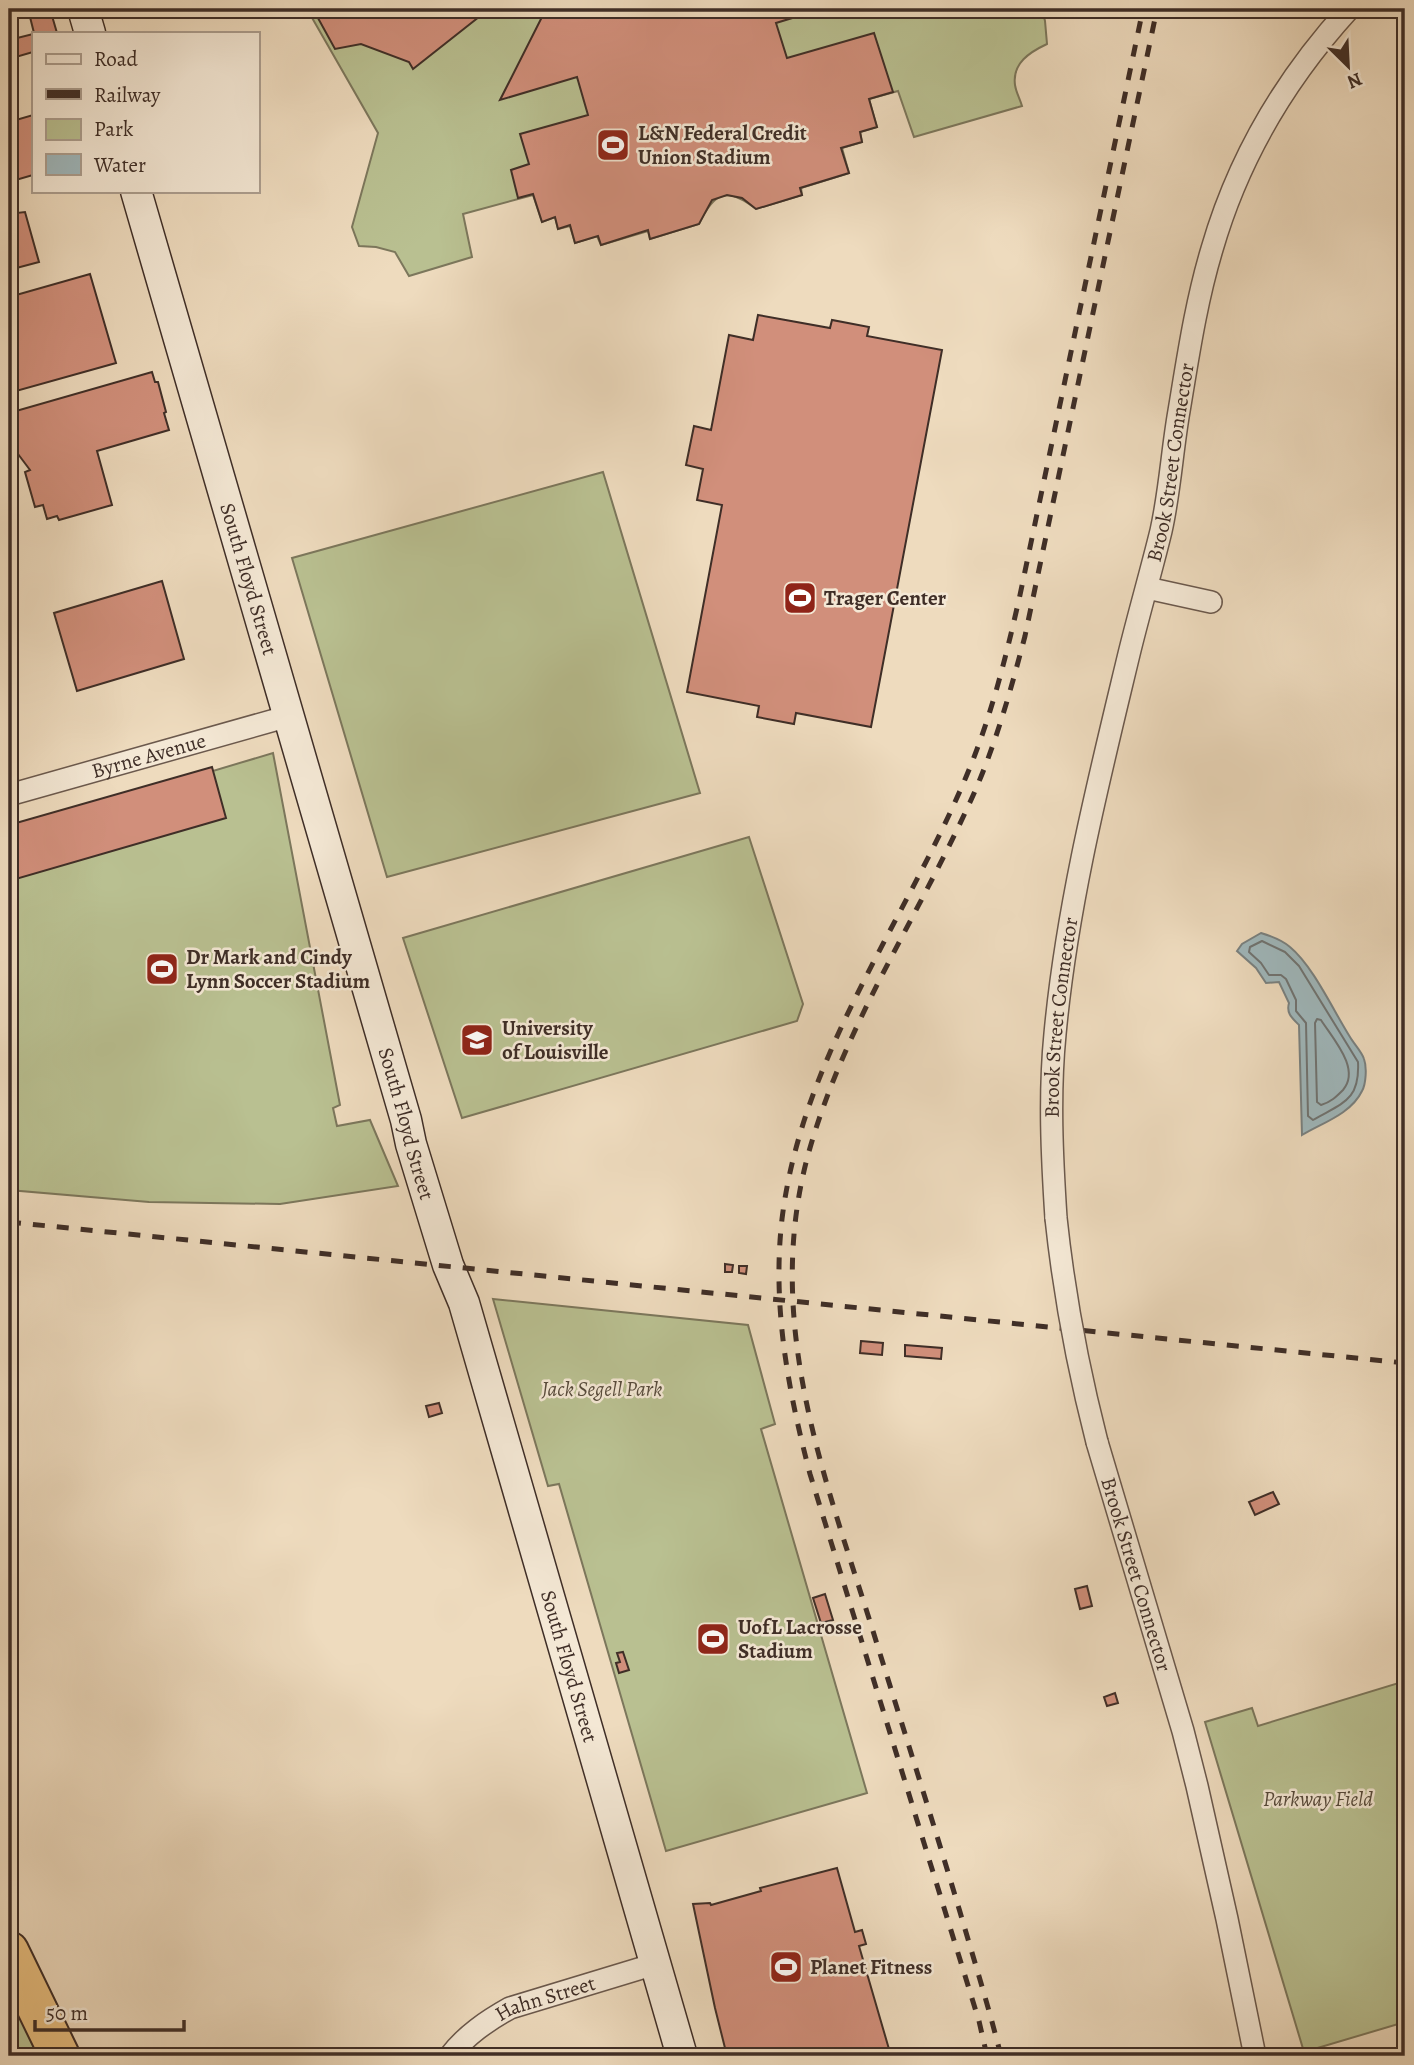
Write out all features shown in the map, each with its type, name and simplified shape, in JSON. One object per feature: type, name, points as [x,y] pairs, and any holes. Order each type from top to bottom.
[{"type":"highway","points":[[9,1951],[60,2056]]},
{"type":"street","points":[[83,9],[90,32]]},
{"type":"street","name":"Brook Street Connector","points":[[1255,2056],[1197,1786],[1084,1390],[1064,1290],[1056,1218],[1051,1115],[1054,1035],[1069,925],[1130,652],[1162,525],[1196,313],[1212,249],[1244,163],[1289,83],[1349,9]]},
{"type":"street","name":"South Floyd Street","points":[[136,192],[411,1144],[447,1265],[464,1303],[682,2056]]},
{"type":"street","points":[[1147,588],[1211,602]]},
{"type":"street","name":"Byrne Avenue","points":[[9,796],[289,716]]},
{"type":"street","name":"Hahn Street","points":[[450,2056],[471,2033],[510,2008],[655,1964]]},
{"type":"green space","name":"L&N Federal Credit Union Stadium","points":[[307,9],[1042,9],[1047,44],[1024,59],[1016,70],[1015,85],[1022,106],[914,137],[898,91],[869,99],[877,127],[860,132],[862,142],[842,148],[849,173],[801,188],[802,195],[756,209],[737,197],[722,196],[710,205],[699,224],[650,239],[648,231],[601,245],[597,236],[575,243],[570,226],[558,229],[555,217],[542,222],[533,195],[463,214],[472,257],[409,276],[395,252],[359,246],[352,227],[378,133]]},
{"type":"green space","points":[[603,472],[700,793],[387,877],[292,558]]},
{"type":"green space","name":"Dr Mark and Cindy Lynn Soccer Stadium","points":[[273,753],[340,1105],[333,1108],[337,1126],[370,1120],[398,1186],[280,1204],[149,1202],[9,1190],[9,832]]},
{"type":"green space","points":[[749,837],[803,1004],[797,1021],[462,1118],[403,938]]},
{"type":"green space","name":"UofL Lacrosse Stadium","points":[[493,1299],[748,1325],[775,1424],[761,1429],[867,1793],[666,1851],[559,1484],[548,1486]]},
{"type":"green space","name":"Parkway Field","points":[[1405,1681],[1405,2022],[1304,2052],[1205,1722],[1252,1708],[1258,1726]]},
{"type":"green space","points":[[9,1968],[52,2056],[9,2056]]},
{"type":"water","points":[[1261,933],[1287,945],[1307,965],[1365,1062],[1362,1091],[1351,1106],[1302,1135],[1299,1025],[1289,1013],[1289,1003],[1279,982],[1266,983],[1256,968],[1237,951],[1242,944]]},
{"type":"building","points":[[28,9],[50,9],[57,32],[34,32]]},
{"type":"building","points":[[313,9],[489,9],[413,69],[409,62],[361,44],[335,49]]},
{"type":"building","points":[[546,9],[822,9],[776,23],[787,58],[874,33],[893,92],[869,99],[877,127],[860,132],[862,142],[841,148],[849,173],[800,188],[802,195],[756,209],[742,198],[727,195],[712,200],[699,224],[650,239],[648,230],[601,245],[598,236],[575,243],[570,225],[558,229],[555,217],[542,222],[533,194],[518,198],[511,170],[529,164],[520,134],[588,115],[577,77],[500,100]]},
{"type":"building","points":[[32,34],[32,52],[9,59],[9,40]]},
{"type":"building","points":[[32,115],[32,175],[9,182],[9,122]]},
{"type":"building","points":[[14,200],[17,213],[25,212],[39,262],[9,270],[9,202]]},
{"type":"building","points":[[90,274],[116,363],[9,393],[9,297]]},
{"type":"building","name":"Trager Center","points":[[758,315],[830,328],[832,320],[869,327],[867,336],[942,350],[871,727],[796,713],[794,724],[757,717],[759,706],[687,692],[722,505],[697,500],[703,469],[686,465],[694,426],[711,430],[729,335],[753,340]]},
{"type":"building","points":[[152,372],[155,382],[158,382],[169,430],[97,451],[112,505],[59,520],[57,516],[47,519],[43,505],[35,507],[25,472],[30,470],[9,442],[9,413]]},
{"type":"building","points":[[162,581],[184,659],[77,691],[54,613]]},
{"type":"building","points":[[212,767],[226,818],[9,881],[9,825]]},
{"type":"building","points":[[725,1264],[733,1265],[732,1272],[725,1272]]},
{"type":"building","points":[[739,1266],[747,1266],[746,1274],[739,1273]]},
{"type":"building","points":[[861,1341],[883,1343],[882,1355],[860,1353]]},
{"type":"building","points":[[905,1345],[942,1348],[941,1359],[905,1356]]},
{"type":"building","points":[[439,1403],[442,1413],[429,1417],[426,1406]]},
{"type":"building","points":[[1273,1492],[1279,1504],[1255,1515],[1249,1502]]},
{"type":"building","points":[[1087,1586],[1092,1606],[1080,1609],[1075,1589]]},
{"type":"building","points":[[825,1594],[833,1620],[821,1623],[813,1598]]},
{"type":"building","points":[[623,1652],[629,1670],[619,1673],[617,1653]]},
{"type":"building","points":[[1115,1693],[1118,1703],[1107,1706],[1104,1697]]},
{"type":"building","name":"Planet Fitness","points":[[837,1868],[855,1932],[862,1930],[866,1944],[859,1946],[891,2056],[727,2056],[693,1904],[711,1905],[761,1891],[760,1888]]},
{"type":"building","points":[[531,2050],[533,2056],[511,2056]]},
{"type":"railway","points":[[987,2056],[979,2021],[810,1474],[784,1348],[779,1251],[793,1159],[810,1102],[858,992],[941,832],[966,777],[997,687],[1020,595],[1143,9]]},
{"type":"railway","points":[[1001,2056],[949,1877],[819,1456],[805,1397],[796,1337],[792,1277],[796,1217],[808,1155],[841,1063],[882,974],[971,800],[1008,699],[1025,636],[1157,9]]},
{"type":"railway","points":[[9,1222],[1405,1363]]},
{"type":"place","name":"L&N Federal Credit Union Stadium","points":[[613,145]]},
{"type":"place","name":"Trager Center","points":[[800,598]]},
{"type":"place","name":"Dr Mark and Cindy Lynn Soccer Stadium","points":[[162,969]]},
{"type":"place","name":"University of Louisville","points":[[477,1040]]},
{"type":"place","name":"UofL Lacrosse Stadium","points":[[713,1639]]},
{"type":"place","name":"Planet Fitness","points":[[786,1967]]},
{"type":"park label","name":"Jack Segell Park","points":[[602,1389]]}]
